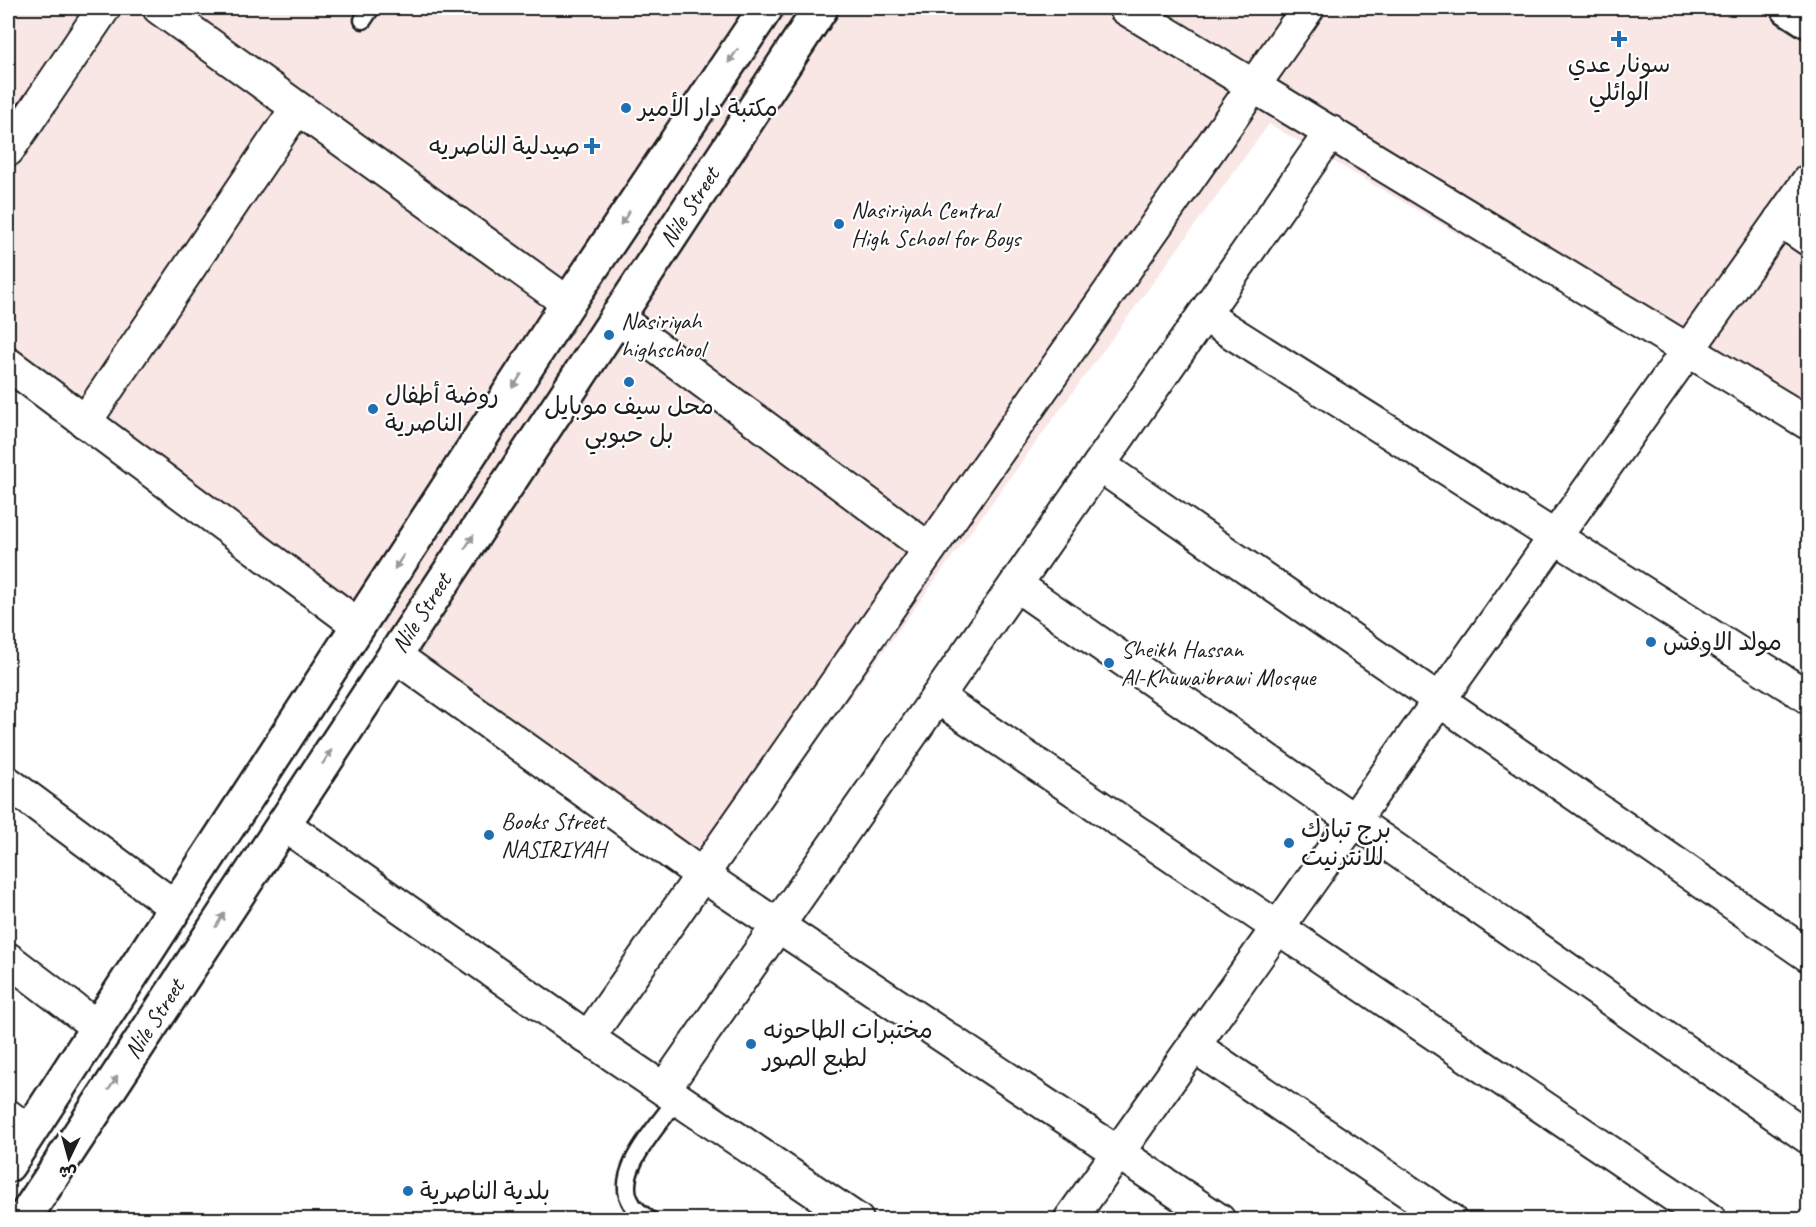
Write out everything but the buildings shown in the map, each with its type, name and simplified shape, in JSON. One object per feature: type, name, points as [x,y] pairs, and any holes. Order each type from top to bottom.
[{"type":"main road","name":"Nile Street","points":[[8,1165],[18,1124],[51,1098],[568,303],[766,8]]},
{"type":"main road","name":"Nile Street","points":[[23,1220],[820,8]]},
{"type":"main road","points":[[1788,8],[1809,21]]},
{"type":"main road","points":[[51,1098],[87,1121]]},
{"type":"street","points":[[8,150],[104,8]]},
{"type":"street","points":[[159,8],[568,303]]},
{"type":"street","points":[[1125,8],[1809,423]]},
{"type":"street","points":[[588,1038],[1308,8]]},
{"type":"street","points":[[85,422],[297,108]]},
{"type":"street","points":[[671,1094],[778,926],[1331,132]]},
{"type":"street","points":[[1070,1220],[1809,181]]},
{"type":"street","points":[[1780,220],[1809,239]]},
{"type":"street","points":[[1204,315],[1809,697]]},
{"type":"street","points":[[616,317],[929,549]]},
{"type":"street","points":[[8,364],[358,625]]},
{"type":"street","points":[[1099,465],[1809,955]]},
{"type":"street","points":[[1016,585],[1809,1137]]},
{"type":"street","points":[[394,655],[702,875],[1219,1220]]},
{"type":"street","points":[[938,697],[1710,1220]]},
{"type":"street","points":[[8,783],[175,907]]},
{"type":"street","points":[[283,824],[588,1038],[856,1220]]},
{"type":"street","points":[[8,959],[96,1026]]},
{"type":"street","points":[[1194,1046],[1450,1220]]},
{"type":"lane","points":[[649,1220],[632,1204],[625,1185],[628,1169],[671,1094]]},
{"type":"shaded area","points":[[8,8],[1808,8],[1808,437],[1269,124],[718,877],[8,355]]},
{"type":"place","name":"سونار عدي الوائلي","points":[[1619,39]]},
{"type":"place","name":"مكتبة دار الأمير","points":[[626,108]]},
{"type":"place","name":"صيدلية الناصريه","points":[[592,146]]},
{"type":"place","name":"Nasiriyah Central High School for Boys","points":[[839,224]]},
{"type":"place","name":"Nasiriyah highschool","points":[[609,335]]},
{"type":"place","name":"محل سيف موبايل بل حبوبي","points":[[629,382]]},
{"type":"place","name":"روضة أطفال الناصرية","points":[[373,409]]},
{"type":"place","name":"مولد الاوفس","points":[[1651,642]]},
{"type":"place","name":"Sheikh Hassan Al-Khuwaibrawi Mosque","points":[[1109,663]]},
{"type":"place","name":"Books Street NASIRIYAH","points":[[489,835]]},
{"type":"place","name":"برج تبارك للانترنيت","points":[[1289,843]]},
{"type":"place","name":"مختبرات الطاحونه لطبع الصور","points":[[751,1044]]},
{"type":"place","name":"بلدية الناصرية","points":[[408,1191]]}]
